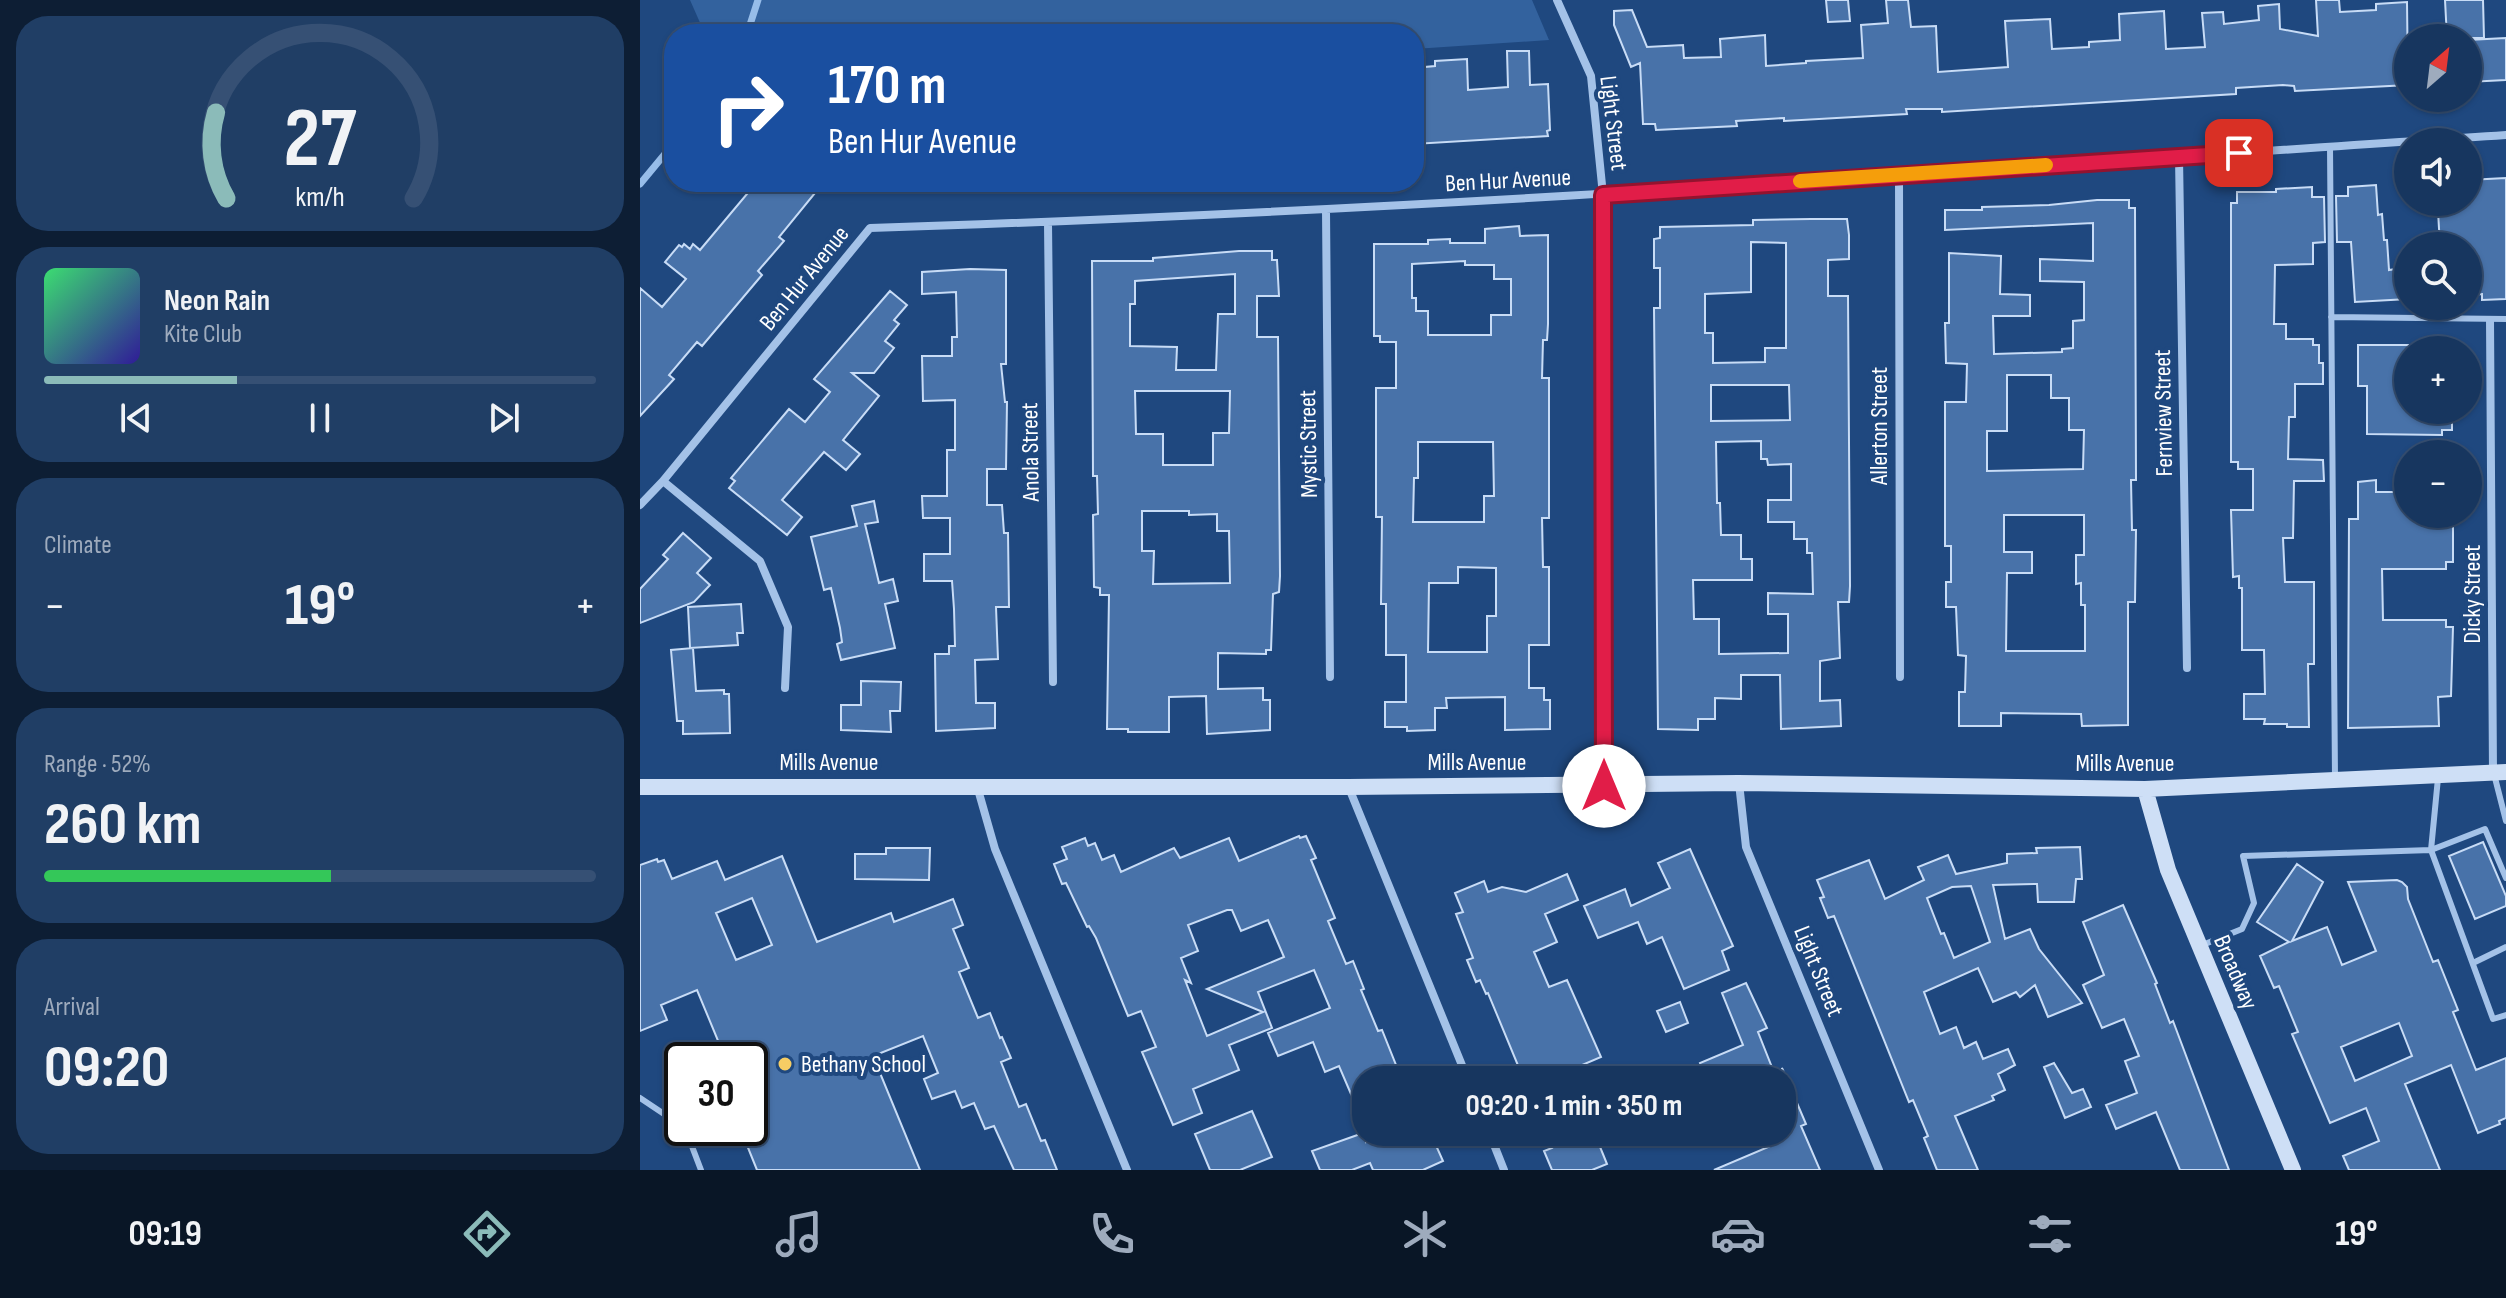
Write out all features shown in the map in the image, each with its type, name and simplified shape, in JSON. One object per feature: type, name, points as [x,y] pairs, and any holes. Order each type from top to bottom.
[{"type":"main road","name":"Mills Avenue","points":[[640,787],[1348,787],[1738,783],[2145,789],[2500,772]]},
{"type":"main road","name":"Broadway","points":[[2145,789],[2168,870],[2293,1170]]},
{"type":"street","name":"Light Street","points":[[1557,0],[1591,76],[1603,195],[1604,786]]},
{"type":"street","name":"Ben Hur Avenue","points":[[640,505],[870,228],[1048,223],[1603,195],[2506,135]]},
{"type":"street","name":"Fernview Street","points":[[2179,157],[2187,668]]},
{"type":"street","name":"Allerton Street","points":[[1899,175],[1900,677]]},
{"type":"street","name":"Mystic Street","points":[[1326,210],[1330,677]]},
{"type":"street","name":"Anola Street","points":[[1048,223],[1053,682]]},
{"type":"street","name":"Dicky Street","points":[[2490,320],[2500,772]]},
{"type":"street","points":[[663,481],[760,561],[788,627],[785,688]]},
{"type":"street","name":"Light Street","points":[[1738,783],[1746,847],[1879,1170]]},
{"type":"street","points":[[977,786],[995,849],[1127,1170]]},
{"type":"street","points":[[1348,787],[1462,1066]]},
{"type":"street","points":[[1495,1146],[1504,1170]]},
{"type":"lane","points":[[2330,147],[2335,780]]},
{"type":"lane","points":[[2331,317],[2506,319]]},
{"type":"lane","points":[[2500,772],[2506,821]]},
{"type":"lane","points":[[2438,775],[2431,850],[2493,1019],[2506,1015]]},
{"type":"lane","points":[[2200,946],[2242,929],[2254,903],[2243,856],[2431,850],[2485,829],[2506,878]]},
{"type":"lane","points":[[2473,963],[2506,947]]},
{"type":"lane","points":[[640,1098],[664,1114]]},
{"type":"lane","points":[[691,1146],[701,1170]]},
{"type":"shaded area","points":[[690,0],[1532,0],[1549,40],[1424,48],[1424,24],[701,24]]},
{"type":"building","points":[[1826,0],[1848,0],[1850,21],[1828,22]]},
{"type":"building","points":[[1886,0],[1908,0],[1911,27],[1936,26],[1938,72],[2008,67],[2005,21],[2050,19],[2052,49],[2089,47],[2089,42],[2120,40],[2119,14],[2164,11],[2166,49],[2205,47],[2202,13],[2223,12],[2224,24],[2259,20],[2258,6],[2279,4],[2280,29],[2318,36],[2316,0],[2339,0],[2340,12],[2376,10],[2376,4],[2407,2],[2407,24],[2394,24],[2394,86],[2295,91],[2294,86],[2283,85],[2236,88],[2236,94],[1942,112],[1942,109],[1906,109],[1907,114],[1736,121],[1737,126],[1656,130],[1655,124],[1643,124],[1640,63],[1631,67],[1614,25],[1614,11],[1632,10],[1647,47],[1683,45],[1684,58],[1721,57],[1720,39],[1765,35],[1766,66],[1863,58],[1861,25],[1888,23]]},
{"type":"building","points":[[2445,0],[2483,0],[2484,38],[2482,24],[2446,24]]},
{"type":"building","points":[[2506,38],[2506,80],[2482,81],[2482,39]]},
{"type":"building","points":[[1507,51],[1529,51],[1530,85],[1548,84],[1548,136],[1424,143],[1424,67],[1435,66],[1435,61],[1467,59],[1468,90],[1508,87]]},
{"type":"building","points":[[2506,178],[2506,299],[2482,300],[2482,232],[2439,232],[2438,216],[2482,216],[2482,179]]},
{"type":"building","points":[[2376,185],[2378,215],[2382,214],[2384,240],[2387,240],[2389,270],[2394,269],[2394,300],[2355,302],[2351,242],[2337,242],[2336,196],[2348,196],[2348,187]]},
{"type":"building","points":[[2312,187],[2312,197],[2324,197],[2325,242],[2313,243],[2313,264],[2275,265],[2274,324],[2286,324],[2286,339],[2313,339],[2313,345],[2319,345],[2319,363],[2323,363],[2323,384],[2295,384],[2295,417],[2289,417],[2288,459],[2323,460],[2324,481],[2294,481],[2293,538],[2283,538],[2285,582],[2314,582],[2314,664],[2308,664],[2309,727],[2287,727],[2287,724],[2264,724],[2265,719],[2244,719],[2244,694],[2265,694],[2264,650],[2242,650],[2242,588],[2239,588],[2239,576],[2233,577],[2231,510],[2253,510],[2253,469],[2238,469],[2238,462],[2231,462],[2231,203],[2237,203],[2237,192],[2276,192],[2276,189]]},
{"type":"building","points":[[749,192],[816,192],[779,237],[784,241],[758,271],[762,275],[702,346],[697,342],[669,375],[674,379],[640,416],[640,288],[662,307],[686,279],[665,262],[679,245],[682,247],[684,244],[690,249],[693,244],[700,250]]},
{"type":"building","points":[[2129,200],[2129,208],[2135,208],[2136,480],[2131,480],[2132,530],[2136,530],[2135,602],[2128,602],[2128,725],[2082,726],[2081,714],[2001,713],[2001,726],[1959,726],[1959,692],[1965,692],[1966,656],[1958,655],[1956,607],[1946,607],[1946,582],[1951,582],[1951,546],[1945,546],[1945,402],[1966,402],[1967,364],[1946,363],[1949,253],[2001,256],[2000,294],[2030,295],[2030,316],[1993,316],[1994,354],[2062,352],[2062,349],[2073,348],[2073,321],[2084,320],[2084,282],[2040,281],[2040,259],[2093,261],[2093,223],[1945,230],[1945,210]],"holes":[[[2007,375],[2051,375],[2051,398],[2069,398],[2069,430],[2084,430],[2083,469],[1987,471],[1987,431],[2007,431]],[[2004,515],[2084,515],[2084,555],[2076,555],[2076,584],[2081,583],[2081,605],[2085,605],[2085,651],[2006,651],[2007,573],[2032,573],[2032,552],[2004,552]]]},
{"type":"building","points":[[1847,219],[1849,259],[1828,260],[1828,296],[1848,296],[1850,586],[1849,602],[1838,602],[1840,658],[1820,661],[1820,701],[1840,700],[1841,726],[1781,729],[1780,675],[1741,675],[1741,699],[1715,698],[1715,719],[1698,719],[1698,730],[1658,729],[1654,308],[1660,308],[1660,268],[1654,268],[1654,239],[1660,238],[1660,227],[1753,225],[1753,220]],"holes":[[[1751,242],[1786,243],[1786,348],[1765,348],[1765,362],[1713,363],[1713,333],[1705,333],[1705,294],[1751,292]],[[1711,385],[1789,385],[1790,420],[1711,421]],[[1761,441],[1761,459],[1767,459],[1768,465],[1791,464],[1791,500],[1768,500],[1768,522],[1794,522],[1794,539],[1807,539],[1807,553],[1812,553],[1813,594],[1768,593],[1768,614],[1788,614],[1788,653],[1719,654],[1719,619],[1694,619],[1693,580],[1752,580],[1752,559],[1741,559],[1741,535],[1721,535],[1716,442]]]},
{"type":"building","points":[[1519,226],[1520,236],[1548,235],[1548,324],[1547,340],[1543,340],[1542,378],[1549,378],[1549,518],[1542,518],[1543,567],[1549,567],[1549,645],[1529,645],[1529,688],[1544,688],[1544,700],[1550,700],[1550,729],[1505,730],[1505,697],[1446,698],[1447,708],[1435,708],[1435,730],[1407,731],[1407,727],[1385,727],[1385,702],[1406,702],[1406,655],[1386,655],[1386,604],[1381,604],[1382,517],[1376,517],[1376,388],[1396,388],[1396,342],[1380,342],[1380,336],[1374,336],[1374,244],[1428,244],[1428,240],[1450,239],[1450,243],[1485,243],[1485,229]],"holes":[[[1465,261],[1465,265],[1494,265],[1494,279],[1511,279],[1511,315],[1491,315],[1491,335],[1428,335],[1428,311],[1416,311],[1416,298],[1412,298],[1412,264]],[[1418,442],[1493,442],[1494,496],[1484,496],[1484,522],[1413,522],[1414,478],[1418,478]],[[1458,567],[1496,568],[1496,616],[1487,616],[1487,652],[1428,652],[1429,583],[1458,583]]]},
{"type":"building","points":[[1272,251],[1272,260],[1277,260],[1279,296],[1257,296],[1257,337],[1278,337],[1280,576],[1279,592],[1273,594],[1271,650],[1266,650],[1266,654],[1218,653],[1218,689],[1263,688],[1263,700],[1270,700],[1270,730],[1207,734],[1206,696],[1169,697],[1169,732],[1107,729],[1109,595],[1100,595],[1100,588],[1094,587],[1093,515],[1098,514],[1097,476],[1093,476],[1092,261],[1153,261],[1153,258]],"holes":[[[1235,274],[1235,314],[1218,314],[1216,370],[1176,370],[1177,347],[1130,346],[1130,304],[1135,304],[1135,281]],[[1135,391],[1230,391],[1229,433],[1213,433],[1213,465],[1163,465],[1163,434],[1136,434]],[[1142,511],[1217,514],[1217,531],[1229,531],[1230,583],[1153,584],[1154,551],[1142,551]]]},
{"type":"building","points":[[1006,270],[1006,364],[1001,364],[1007,402],[1006,469],[987,469],[987,505],[1002,505],[1004,533],[1008,533],[1009,607],[996,607],[998,659],[975,660],[976,703],[995,703],[995,728],[936,731],[935,654],[949,654],[949,646],[955,646],[954,609],[952,581],[924,581],[924,554],[950,554],[950,518],[923,518],[922,496],[947,496],[947,450],[955,450],[955,400],[923,401],[922,356],[952,356],[952,337],[957,337],[956,292],[922,294],[922,272]]},
{"type":"building","points":[[890,291],[907,305],[894,320],[899,324],[885,341],[894,348],[874,373],[852,373],[879,396],[843,440],[860,454],[846,470],[824,452],[782,500],[802,517],[787,535],[729,488],[735,481],[731,478],[789,409],[805,422],[830,392],[814,379]]},
{"type":"building","points":[[2358,345],[2394,345],[2394,424],[2452,424],[2452,430],[2442,430],[2442,435],[2367,434],[2367,386],[2358,386]]},
{"type":"building","points":[[2376,480],[2376,492],[2394,492],[2394,528],[2453,528],[2453,562],[2446,562],[2446,569],[2382,569],[2383,620],[2446,620],[2446,627],[2453,627],[2451,696],[2438,697],[2439,726],[2348,728],[2349,519],[2358,519],[2358,482]]},
{"type":"building","points":[[874,501],[878,522],[865,524],[879,583],[893,579],[898,601],[885,604],[895,648],[841,660],[837,644],[842,642],[831,588],[824,590],[811,537],[857,526],[852,506]]},
{"type":"building","points":[[683,533],[711,558],[697,573],[710,585],[694,602],[640,623],[640,589],[668,559],[663,555]]},
{"type":"building","points":[[741,604],[743,633],[737,633],[738,645],[690,648],[688,607]]},
{"type":"building","points":[[693,648],[696,691],[724,690],[724,694],[729,694],[730,733],[683,734],[683,721],[677,721],[671,650]]},
{"type":"building","points":[[861,681],[901,682],[900,711],[890,711],[891,732],[841,730],[841,705],[861,705]]},
{"type":"building","points":[[1299,836],[1306,836],[1316,858],[1311,860],[1335,918],[1328,921],[1346,964],[1353,961],[1364,989],[1361,990],[1396,1066],[1352,1066],[1352,1096],[1339,1066],[1325,1072],[1313,1042],[1278,1056],[1268,1033],[1330,1008],[1314,970],[1258,992],[1272,1028],[1229,1045],[1239,1070],[1193,1089],[1202,1113],[1173,1125],[1142,1052],[1156,1047],[1141,1011],[1128,1016],[1096,938],[1087,927],[1066,883],[1062,884],[1054,864],[1067,859],[1062,847],[1085,838],[1088,846],[1095,843],[1102,860],[1114,855],[1121,872],[1174,848],[1180,858],[1229,838],[1239,861]],"holes":[[[1232,910],[1241,931],[1268,920],[1284,957],[1207,989],[1263,1012],[1207,1036],[1185,980],[1191,983],[1181,958],[1198,951],[1188,925]]]},
{"type":"building","points":[[2483,842],[2506,896],[2506,906],[2475,919],[2449,856]]},
{"type":"building","points":[[2080,847],[2082,879],[2076,879],[2074,902],[2038,902],[2037,884],[1993,885],[2005,939],[2030,929],[2039,949],[2082,1003],[2048,1017],[2035,985],[2020,997],[2016,992],[1993,1002],[1978,968],[1924,992],[1940,1034],[1956,1027],[1964,1048],[1976,1042],[1983,1059],[2008,1049],[2015,1065],[1998,1074],[2005,1090],[1992,1096],[1994,1100],[1955,1116],[1978,1170],[1937,1170],[1924,1138],[1928,1136],[1913,1100],[1909,1102],[1834,916],[1828,918],[1817,880],[1869,860],[1885,899],[1924,880],[1918,867],[1948,855],[1956,874],[2007,863],[2007,854],[2037,853],[2036,848]],"holes":[[[1971,886],[1990,942],[1954,958],[1927,898],[1952,887]]]},
{"type":"building","points":[[886,848],[930,848],[929,880],[855,879],[855,854],[886,854]]},
{"type":"building","points":[[1690,849],[1733,946],[1722,951],[1729,970],[1684,989],[1662,937],[1647,944],[1638,922],[1598,938],[1584,906],[1625,889],[1631,906],[1670,888],[1658,863]]},
{"type":"building","points":[[782,856],[817,942],[891,913],[894,922],[953,899],[963,925],[953,929],[969,968],[959,972],[978,1018],[990,1013],[1002,1037],[1011,1058],[1001,1062],[1019,1107],[1026,1104],[1057,1170],[1014,1170],[994,1126],[985,1129],[974,1103],[962,1108],[955,1091],[932,1099],[924,1079],[938,1073],[923,1036],[873,1056],[920,1170],[757,1170],[747,1146],[768,1146],[768,1042],[719,1042],[697,990],[661,1005],[667,1020],[640,1031],[640,865],[657,859],[658,862],[664,860],[672,879],[717,861],[725,880]],"holes":[[[752,898],[772,945],[736,960],[716,913]]]},
{"type":"building","points":[[2297,864],[2323,882],[2292,941],[2327,927],[2342,965],[2376,951],[2348,882],[2402,882],[2407,887],[2408,899],[2433,962],[2438,960],[2458,1010],[2453,1012],[2476,1070],[2506,1058],[2506,1118],[2499,1121],[2500,1124],[2478,1133],[2451,1065],[2405,1084],[2440,1170],[2349,1170],[2343,1156],[2379,1141],[2366,1108],[2330,1123],[2292,1034],[2298,1032],[2279,986],[2274,988],[2260,956],[2289,942],[2257,922]],"holes":[[[2399,1023],[2412,1056],[2355,1081],[2341,1047]]]},
{"type":"building","points":[[1567,874],[1578,900],[1545,914],[1557,942],[1534,952],[1549,987],[1567,980],[1601,1057],[1582,1066],[1518,1066],[1488,993],[1480,980],[1476,982],[1467,960],[1473,958],[1456,914],[1463,912],[1455,893],[1484,881],[1488,892],[1502,887],[1526,892]]},
{"type":"building","points":[[2123,905],[2157,983],[2170,1023],[2173,1021],[2229,1170],[2180,1170],[2156,1112],[2116,1129],[2106,1105],[2137,1093],[2125,1061],[2139,1056],[2124,1019],[2102,1028],[2083,985],[2104,975],[2083,922]]},
{"type":"building","points":[[1746,983],[1767,1028],[1758,1032],[1771,1066],[1701,1066],[1700,1063],[1743,1045],[1722,993]]},
{"type":"building","points":[[1680,1002],[1688,1023],[1666,1032],[1657,1011]]},
{"type":"building","points":[[2054,1063],[2072,1093],[2083,1089],[2091,1107],[2065,1118],[2044,1067]]},
{"type":"building","points":[[1796,1101],[1806,1124],[1801,1126],[1820,1170],[1714,1170],[1771,1146],[1796,1146]]},
{"type":"building","points":[[1252,1111],[1272,1157],[1240,1170],[1210,1170],[1195,1134]]},
{"type":"building","points":[[1352,1137],[1352,1146],[1436,1146],[1443,1161],[1423,1170],[1373,1170],[1370,1163],[1352,1170],[1320,1170],[1312,1151]]},
{"type":"building","points":[[1600,1146],[1607,1164],[1592,1170],[1552,1170],[1544,1151]]},
{"type":"waterway","points":[[750,24],[758,0]]},
{"type":"waterway","points":[[640,184],[664,155]]},
{"type":"slow traffic","points":[[1800,181],[2046,165]]},
{"type":"place","name":"Bethany School","points":[[785,1064]]},
{"type":"route","points":[[1604,786],[1603,195],[2239,153]]}]
